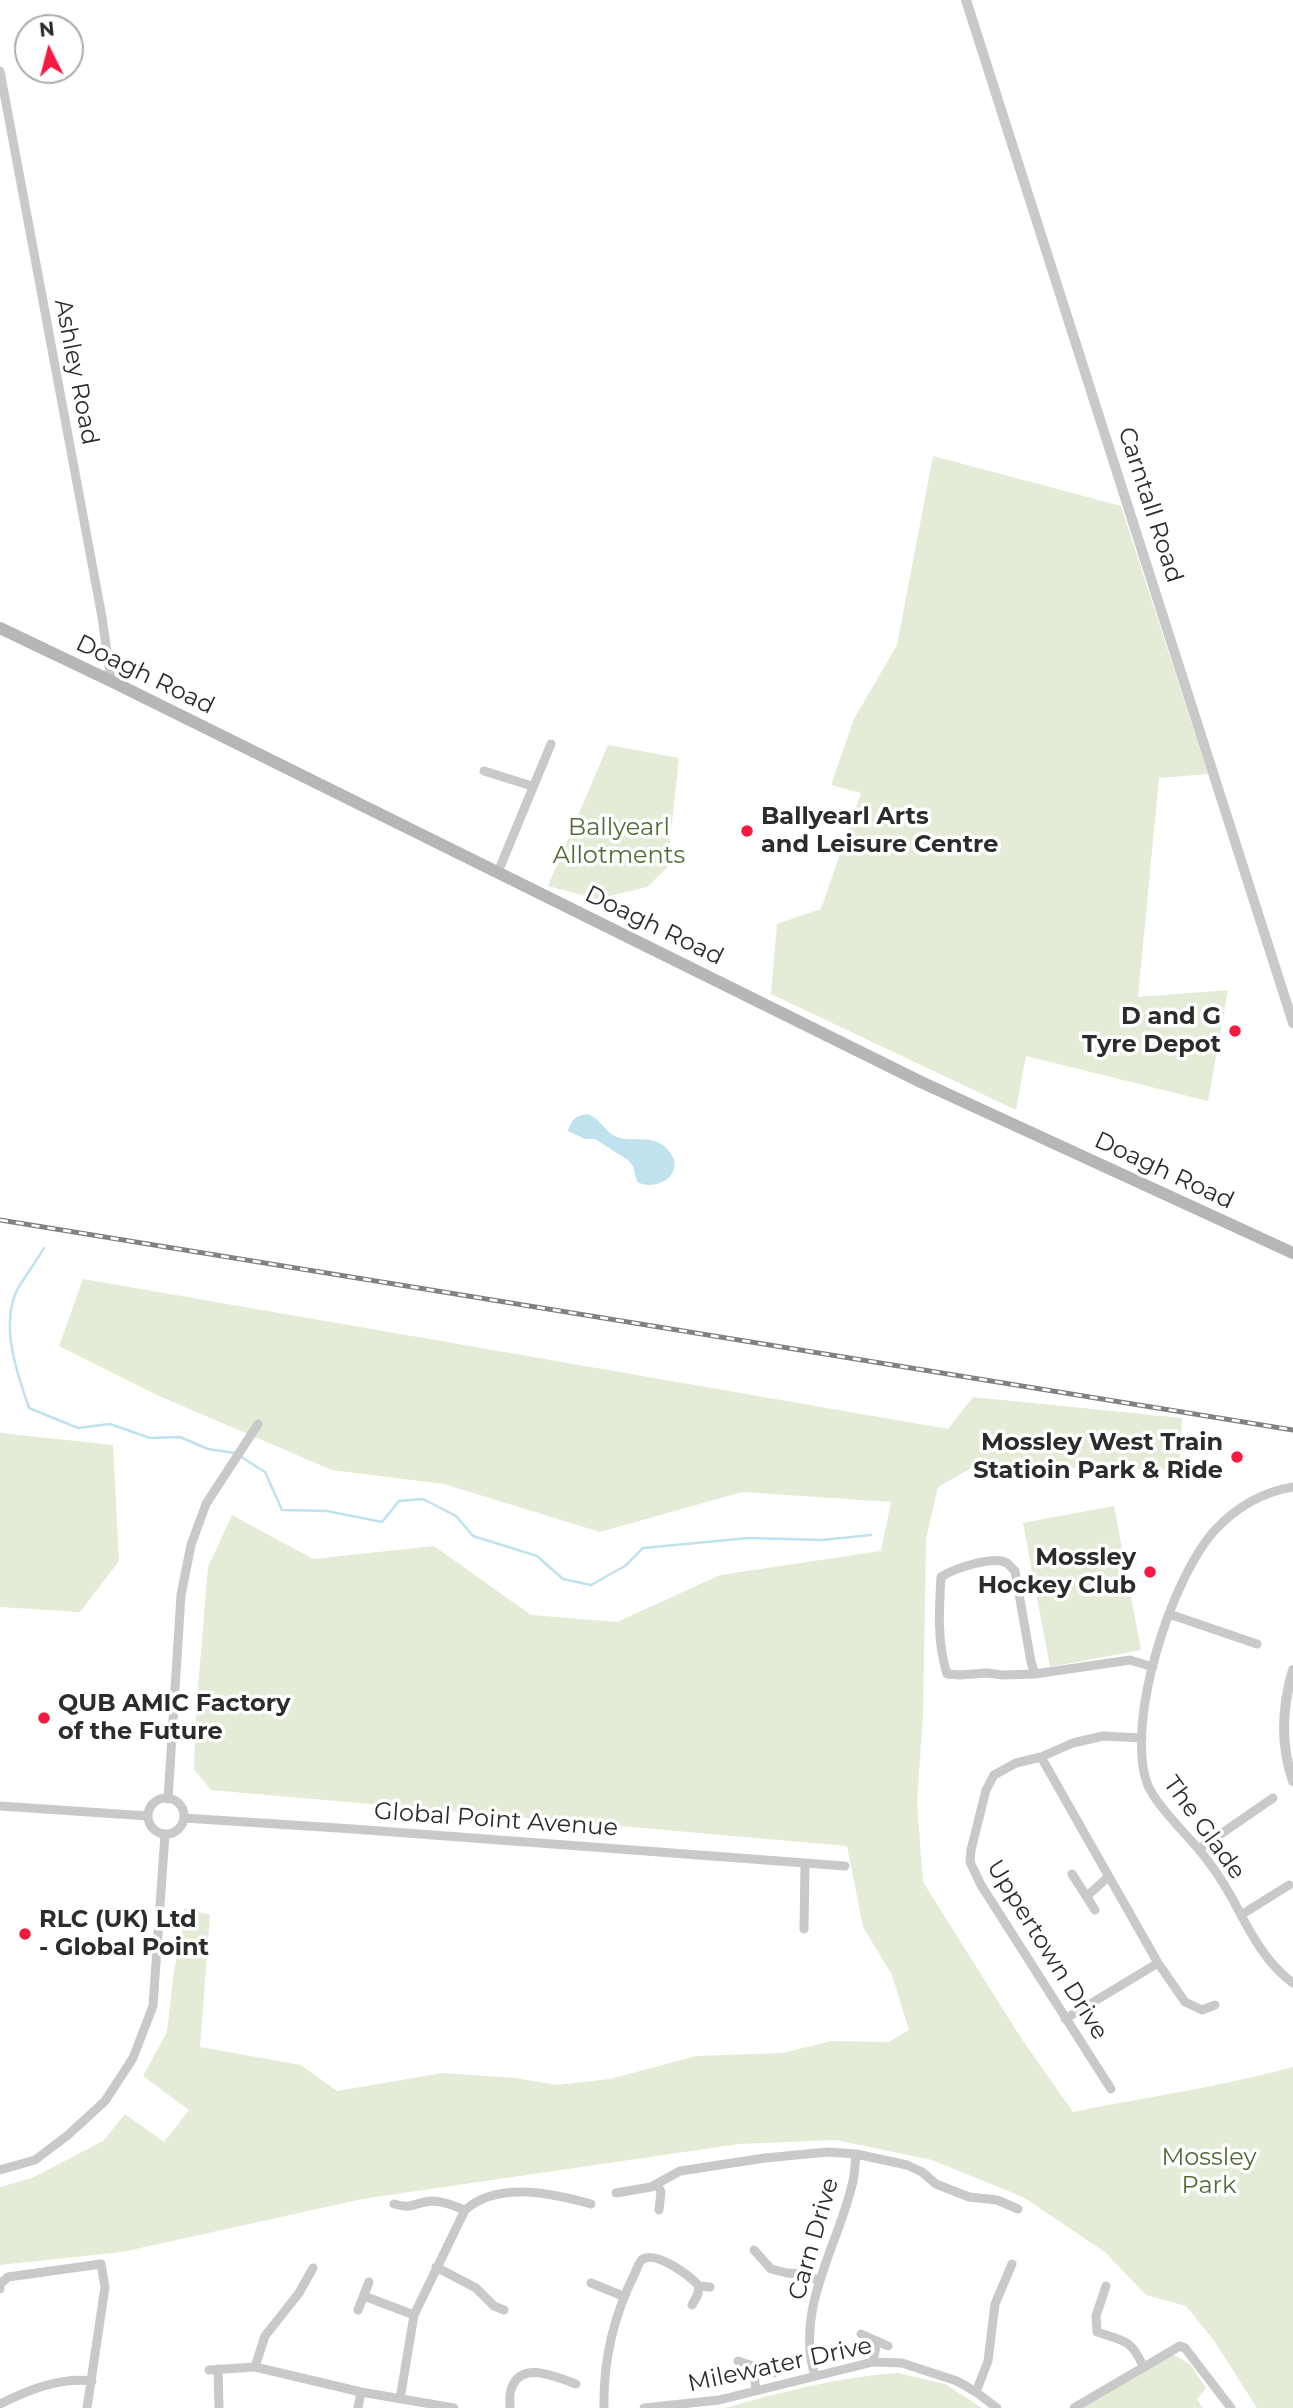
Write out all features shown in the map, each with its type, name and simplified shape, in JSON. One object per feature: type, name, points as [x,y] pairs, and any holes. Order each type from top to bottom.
[{"type":"main road","name":"Doagh Road","points":[[0,628],[922,1083],[1293,1253]]},
{"type":"street","name":"Carntall Road","points":[[967,0],[1024,187],[1293,1023]]},
{"type":"street","name":"Ashley Road","points":[[0,71],[103,617],[111,681]]},
{"type":"street","points":[[498,872],[551,744]]},
{"type":"street","points":[[484,771],[532,786]]},
{"type":"street","points":[[167,1799],[181,1595],[191,1545],[206,1504],[258,1424]]},
{"type":"street","name":"The Glade","points":[[1293,1487],[1263,1495],[1248,1503],[1214,1530],[1183,1577],[1153,1667],[1142,1738],[1147,1784],[1199,1849],[1230,1894],[1255,1941],[1281,1973],[1293,1983]]},
{"type":"street","points":[[1035,1674],[1015,1571],[1006,1562],[994,1560],[953,1569],[941,1577],[940,1652],[947,1674],[1035,1674],[1130,1660],[1153,1667]]},
{"type":"street","points":[[1169,1614],[1257,1644]]},
{"type":"street","points":[[1293,1670],[1283,1720],[1287,1760],[1293,1781]]},
{"type":"street","name":"Uppertown Drive","points":[[1111,2089],[972,1872],[970,1862],[989,1782],[994,1775],[1073,1743],[1103,1736],[1142,1738]]},
{"type":"street","points":[[1041,1757],[1158,1963],[1185,2002],[1202,2010],[1215,2005]]},
{"type":"street","points":[[1199,1849],[1273,1798]]},
{"type":"street","points":[[167,1799],[180,1805],[184,1818],[180,1828],[165,1834],[153,1829],[148,1816],[152,1805],[167,1799]]},
{"type":"street","points":[[0,1806],[148,1816]]},
{"type":"street","name":"Global Point Avenue","points":[[184,1818],[845,1866]]},
{"type":"street","points":[[0,2170],[35,2160],[68,2135],[105,2101],[133,2058],[153,2006],[165,1834]]},
{"type":"street","points":[[804,1929],[805,1863]]},
{"type":"street","points":[[1072,1874],[1095,1910]]},
{"type":"street","points":[[1087,1896],[1108,1877]]},
{"type":"street","points":[[1241,1915],[1289,1885]]},
{"type":"street","points":[[1065,2019],[1158,1963]]},
{"type":"street","points":[[616,2193],[657,2184],[680,2171],[828,2152],[856,2154],[906,2165],[922,2172],[936,2184],[969,2197],[997,2200],[1018,2209]]},
{"type":"street","name":"Carn Drive","points":[[815,2376],[811,2363],[810,2337],[813,2304],[853,2182],[856,2154]]},
{"type":"street","points":[[657,2184],[661,2192],[659,2210]]},
{"type":"street","points":[[400,2399],[414,2315],[465,2210],[476,2200],[499,2194],[529,2193],[568,2197],[591,2204]]},
{"type":"street","points":[[394,2203],[408,2208],[423,2202],[444,2202],[465,2210]]},
{"type":"street","points":[[754,2250],[771,2269],[806,2274],[819,2281]]},
{"type":"street","points":[[604,2408],[608,2350],[623,2296],[643,2259],[663,2261],[685,2272],[699,2286],[710,2287]]},
{"type":"street","points":[[0,2289],[0,2284],[8,2277],[101,2264],[105,2287],[87,2408]]},
{"type":"street","points":[[976,2392],[988,2361],[995,2304],[1012,2264]]},
{"type":"street","points":[[436,2267],[476,2288],[494,2306],[504,2310]]},
{"type":"street","points":[[255,2367],[265,2336],[299,2293],[313,2269]]},
{"type":"street","points":[[358,2310],[369,2282]]},
{"type":"street","points":[[591,2283],[623,2296]]},
{"type":"street","points":[[692,2305],[699,2286]]},
{"type":"street","points":[[1106,2286],[1096,2316],[1097,2332],[1125,2342],[1135,2349],[1143,2366]]},
{"type":"street","points":[[364,2296],[414,2315]]},
{"type":"street","points":[[860,2334],[888,2346]]},
{"type":"street","points":[[873,2362],[877,2341]]},
{"type":"street","points":[[1074,2408],[1180,2346],[1185,2348],[1231,2408]]},
{"type":"street","points":[[738,2361],[774,2373]]},
{"type":"street","name":"Milewater Drive","points":[[644,2408],[719,2400],[873,2362],[902,2363],[957,2381],[997,2408]]},
{"type":"street","points":[[753,2366],[755,2391]]},
{"type":"street","points":[[219,2408],[213,2369],[255,2367],[360,2392],[454,2408]]},
{"type":"street","points":[[510,2408],[511,2389],[521,2376],[538,2371],[576,2384]]},
{"type":"street","points":[[1,2401],[54,2383],[92,2381]]},
{"type":"street","points":[[358,2408],[360,2392]]},
{"type":"green space","points":[[933,456],[1121,506],[1208,774],[1159,778],[1138,997],[1228,990],[1208,1101],[1026,1056],[1016,1110],[771,994],[777,924],[821,909],[861,793],[831,785],[854,719],[897,645]]},
{"type":"green space","name":"Ballyearl Allotments","points":[[608,745],[679,758],[667,868],[647,887],[597,899],[548,886]]},
{"type":"green space","name":"Mossley Park","points":[[83,1279],[948,1429],[973,1397],[1182,1418],[1180,1457],[1183,1470],[975,1466],[938,1487],[926,1539],[923,1716],[917,1802],[923,1882],[1021,2038],[1073,2112],[1211,2086],[1293,2067],[1293,2408],[1257,2408],[1215,2342],[1186,2306],[1146,2295],[1105,2252],[1023,2197],[932,2160],[836,2140],[739,2144],[362,2199],[122,2252],[0,2265],[0,2187],[32,2178],[103,2141],[125,2114],[164,2142],[189,2110],[143,2076],[167,2032],[184,1908],[210,1915],[200,2047],[301,2065],[337,2091],[443,2073],[515,2078],[557,2085],[610,2079],[696,2056],[783,2053],[831,2041],[889,2042],[909,2030],[892,1975],[863,1927],[847,1846],[211,1790],[194,1769],[208,1567],[232,1515],[313,1559],[434,1546],[531,1615],[617,1622],[720,1575],[881,1551],[891,1502],[742,1492],[600,1532],[444,1484],[332,1470],[159,1396],[59,1346]]},
{"type":"green space","points":[[0,1431],[113,1445],[119,1561],[80,1612],[0,1607]]},
{"type":"green space","points":[[1114,1506],[1141,1650],[1050,1667],[1023,1523]]},
{"type":"green space","points":[[1172,2354],[1190,2364],[1206,2388],[1197,2399],[1203,2408],[1083,2408]]},
{"type":"green space","points":[[898,2373],[945,2384],[982,2408],[725,2408],[832,2382]]},
{"type":"water","points":[[587,1114],[617,1137],[650,1140],[662,1145],[673,1158],[673,1173],[654,1185],[637,1182],[633,1166],[628,1160],[595,1139],[585,1139],[568,1131],[574,1119]]},
{"type":"waterway","points":[[44,1248],[17,1290],[10,1319],[12,1349],[29,1408],[78,1428],[110,1424],[150,1438],[180,1437],[208,1449],[235,1453],[265,1472],[282,1510],[327,1511],[382,1522],[399,1501],[423,1499],[456,1516],[473,1536],[537,1556],[563,1579],[591,1585],[625,1566],[643,1548],[749,1538],[822,1540],[871,1535]]},
{"type":"railway","points":[[0,1220],[1293,1430]]},
{"type":"place","name":"Ballyearl Arts and Leisure Centre","points":[[747,831]]},
{"type":"place","name":"D and G Tyre Depot","points":[[1235,1031]]},
{"type":"place","name":"Mossley West Train Statioin Park & Ride","points":[[1237,1457]]},
{"type":"place","name":"Mossley Hockey Club","points":[[1150,1572]]},
{"type":"place","name":"QUB AMIC Factory of the Future","points":[[44,1718]]},
{"type":"place","name":"RLC (UK) Ltd - Global Point","points":[[25,1934]]}]
